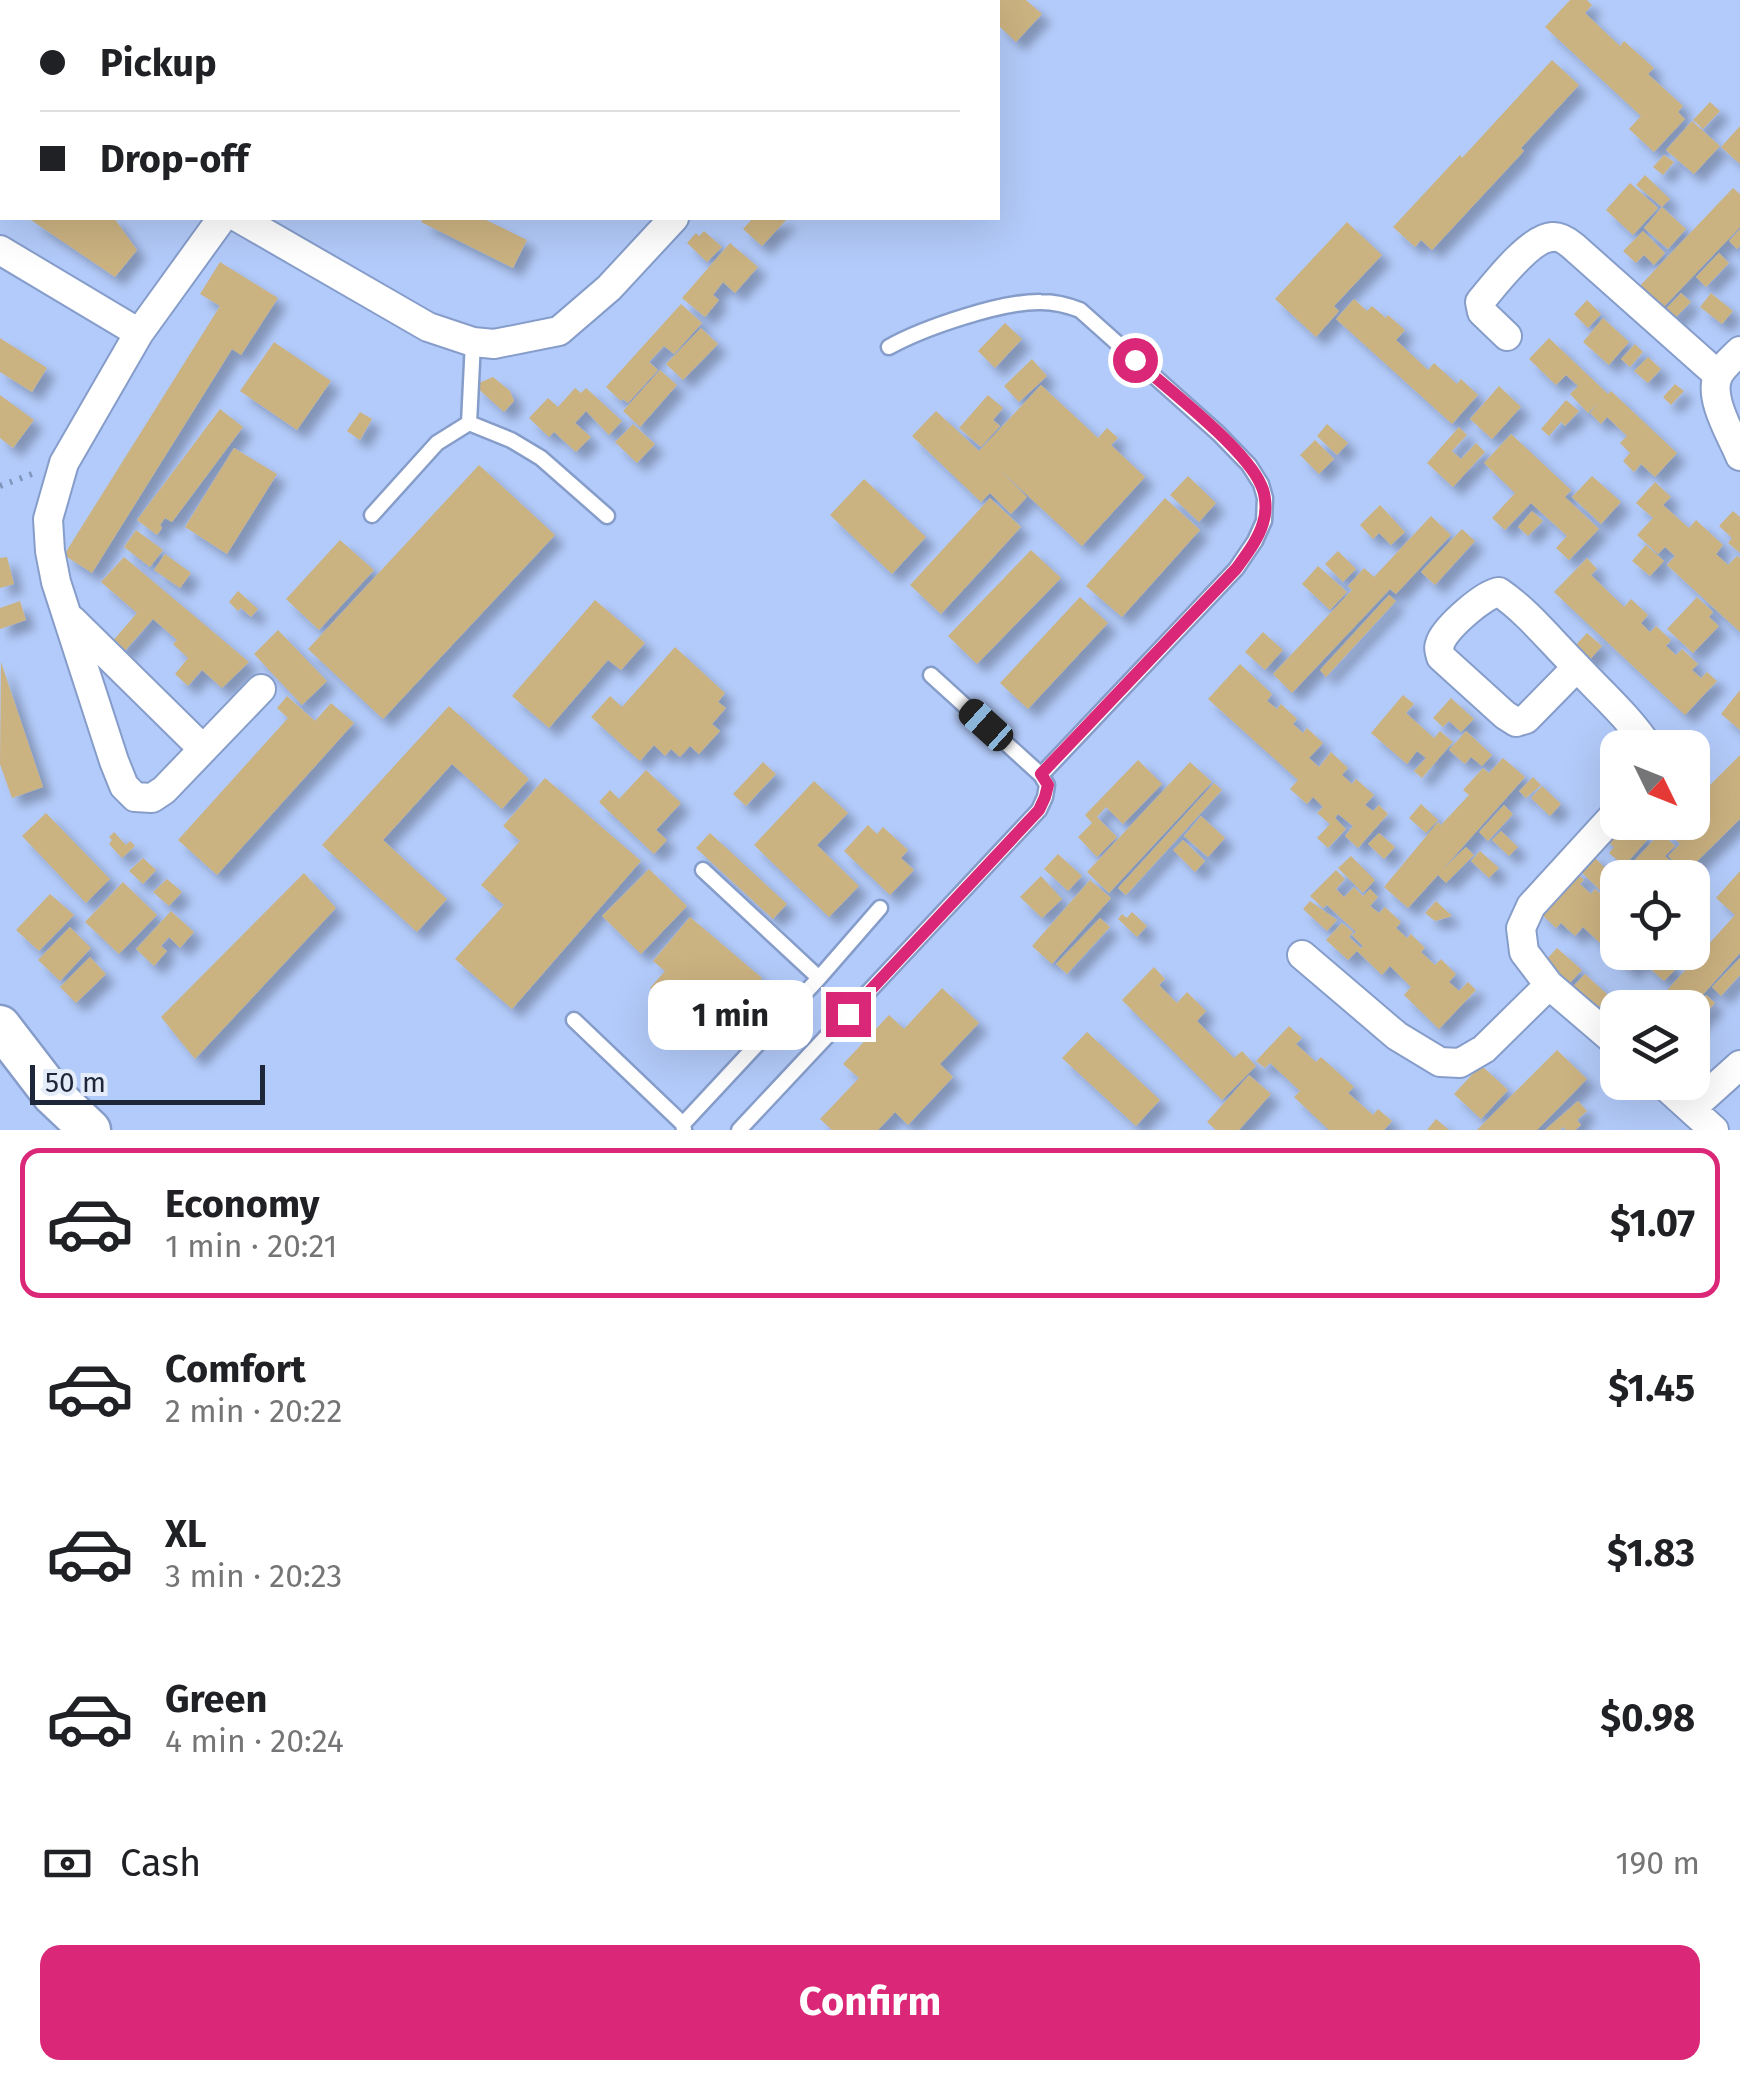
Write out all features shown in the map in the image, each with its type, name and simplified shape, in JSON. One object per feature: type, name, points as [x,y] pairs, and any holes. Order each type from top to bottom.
[{"type":"main road","points":[[0,1026],[53,1095],[90,1130]]},
{"type":"street","points":[[221,220],[138,333],[64,463],[48,519],[50,551],[56,582],[124,786],[135,797],[152,798],[164,790],[261,689]]},
{"type":"street","points":[[242,220],[428,327],[473,342],[508,342],[559,332],[609,288],[672,220]]},
{"type":"street","points":[[1507,336],[1482,312],[1480,302],[1533,246],[1554,236],[1573,246],[1718,375]]},
{"type":"street","points":[[0,250],[138,333]]},
{"type":"street","points":[[1740,351],[1718,375],[1715,388],[1740,456]]},
{"type":"street","points":[[1577,667],[1526,719],[1516,722],[1440,657],[1439,646],[1445,634],[1488,594],[1499,592],[1533,622],[1577,667],[1637,730]]},
{"type":"street","points":[[68,615],[203,749]]},
{"type":"street","points":[[1600,831],[1532,906],[1521,928],[1524,952],[1550,985],[1600,1028]]},
{"type":"street","points":[[1302,955],[1397,1036],[1440,1062],[1460,1063],[1484,1048],[1550,985]]},
{"type":"street","points":[[1692,1109],[1740,1065]]},
{"type":"street","points":[[1682,1100],[1714,1130]]},
{"type":"lane","points":[[889,347],[923,330],[1014,305],[1038,302],[1080,310],[1218,433],[1249,465],[1261,484],[1264,520],[1236,569],[1041,774]]},
{"type":"lane","points":[[469,423],[473,342]]},
{"type":"lane","points":[[372,515],[436,443],[469,423]]},
{"type":"lane","points":[[469,423],[511,440],[541,458],[607,516]]},
{"type":"lane","points":[[739,1130],[1039,810],[1045,797],[1048,785],[1041,774],[931,675]]},
{"type":"lane","points":[[703,870],[819,978]]},
{"type":"lane","points":[[574,1020],[683,1127],[880,908]]},
{"type":"building","points":[[1000,0],[1026,0],[1042,14],[1016,42],[1000,27]]},
{"type":"building","points":[[1570,0],[1587,0],[1592,5],[1585,13],[1620,46],[1624,41],[1654,68],[1648,74],[1683,106],[1678,112],[1685,119],[1654,152],[1629,129],[1641,116],[1545,27]]},
{"type":"building","points":[[1552,60],[1579,85],[1432,250],[1421,240],[1415,247],[1393,227]]},
{"type":"building","points":[[1710,102],[1720,111],[1703,129],[1693,120]]},
{"type":"building","points":[[1692,121],[1720,146],[1694,174],[1666,150]]},
{"type":"building","points":[[1740,126],[1740,164],[1721,147]]},
{"type":"building","points":[[1664,155],[1674,162],[1663,175],[1653,167]]},
{"type":"building","points":[[1645,175],[1670,199],[1662,207],[1636,185]]},
{"type":"building","points":[[1630,183],[1658,208],[1633,235],[1606,210]]},
{"type":"building","points":[[1733,188],[1740,194],[1740,227],[1656,315],[1633,293]]},
{"type":"building","points":[[1662,207],[1686,229],[1668,249],[1644,228]]},
{"type":"building","points":[[31,220],[115,220],[137,250],[115,277]]},
{"type":"building","points":[[486,220],[527,240],[513,268],[421,222]]},
{"type":"building","points":[[751,220],[786,220],[762,246],[743,229]]},
{"type":"building","points":[[1347,222],[1382,255],[1334,306],[1339,311],[1316,337],[1275,299]]},
{"type":"building","points":[[1740,229],[1740,246],[1737,249],[1729,241]]},
{"type":"building","points":[[704,231],[722,247],[707,262],[687,243]]},
{"type":"building","points":[[1643,231],[1665,253],[1654,265],[1644,255],[1636,263],[1623,251]]},
{"type":"building","points":[[730,243],[758,267],[735,293],[723,282],[713,295],[719,300],[705,317],[682,298]]},
{"type":"building","points":[[1719,253],[1729,263],[1706,287],[1696,277]]},
{"type":"building","points":[[220,262],[278,298],[241,355],[232,349],[92,573],[64,555],[220,306],[200,294]]},
{"type":"building","points":[[1681,293],[1691,302],[1671,322],[1662,313]]},
{"type":"building","points":[[1711,293],[1733,311],[1722,324],[1700,307]]},
{"type":"building","points":[[1354,299],[1367,311],[1372,306],[1386,318],[1388,315],[1405,330],[1396,340],[1428,370],[1434,363],[1457,384],[1461,379],[1478,395],[1452,424],[1336,319]]},
{"type":"building","points":[[1587,300],[1601,314],[1588,328],[1574,314]]},
{"type":"building","points":[[681,304],[702,323],[674,354],[664,346],[649,362],[658,370],[628,403],[621,401],[606,387]]},
{"type":"building","points":[[1603,318],[1629,342],[1609,365],[1583,342]]},
{"type":"building","points":[[1005,323],[1022,339],[995,368],[978,351]]},
{"type":"building","points":[[701,328],[718,344],[683,380],[666,364]]},
{"type":"building","points":[[0,338],[47,368],[32,392],[0,372]]},
{"type":"building","points":[[1549,338],[1677,453],[1655,477],[1641,464],[1634,472],[1623,461],[1630,453],[1620,443],[1627,436],[1607,417],[1601,424],[1590,413],[1598,403],[1588,413],[1570,394],[1578,386],[1566,375],[1556,385],[1529,359]]},
{"type":"building","points":[[274,342],[331,381],[297,430],[240,391]]},
{"type":"building","points":[[1635,344],[1643,352],[1630,367],[1621,359]]},
{"type":"building","points":[[1648,357],[1661,369],[1648,383],[1634,371]]},
{"type":"building","points":[[1032,359],[1047,376],[1019,402],[1004,386]]},
{"type":"building","points":[[660,370],[677,385],[640,427],[623,411]]},
{"type":"building","points":[[493,377],[510,391],[514,401],[504,412],[474,385]]},
{"type":"building","points":[[1675,384],[1684,391],[1671,405],[1663,397]]},
{"type":"building","points":[[1041,385],[1098,438],[1107,428],[1118,438],[1111,445],[1145,477],[1082,546],[999,469],[1027,497],[1011,514],[990,493],[981,502],[912,436],[936,411],[979,451]]},
{"type":"building","points":[[1499,386],[1521,407],[1492,439],[1470,419]]},
{"type":"building","points":[[575,388],[581,393],[586,388],[622,421],[609,435],[586,411],[575,423],[591,437],[576,452],[554,432],[549,437],[529,418],[548,398],[558,407]]},
{"type":"building","points":[[0,395],[34,420],[13,448],[0,438]]},
{"type":"building","points":[[988,395],[1003,408],[993,420],[1000,426],[981,447],[959,428]]},
{"type":"building","points":[[1566,400],[1579,411],[1565,426],[1561,422],[1549,436],[1541,429]]},
{"type":"building","points":[[220,409],[243,427],[172,522],[165,518],[157,535],[137,520]]},
{"type":"building","points":[[360,412],[372,419],[360,440],[347,431]]},
{"type":"building","points":[[633,424],[655,444],[637,463],[615,442]]},
{"type":"building","points":[[1327,424],[1348,443],[1337,455],[1317,436]]},
{"type":"building","points":[[1459,427],[1467,435],[1452,451],[1461,459],[1476,443],[1485,452],[1453,487],[1427,463]]},
{"type":"building","points":[[1511,434],[1571,490],[1565,497],[1599,529],[1569,560],[1556,548],[1567,536],[1531,503],[1505,530],[1492,518],[1515,493],[1484,463]]},
{"type":"building","points":[[1315,440],[1334,459],[1319,474],[1300,455]]},
{"type":"building","points":[[234,448],[277,474],[227,554],[185,527]]},
{"type":"building","points":[[479,465],[555,535],[383,719],[308,649]]},
{"type":"building","points":[[1188,476],[1216,503],[1199,522],[1170,495]]},
{"type":"building","points":[[1592,476],[1621,502],[1601,524],[1572,497]]},
{"type":"building","points":[[864,479],[926,537],[892,574],[830,515]]},
{"type":"building","points":[[1655,482],[1671,497],[1663,505],[1689,528],[1696,520],[1723,545],[1716,554],[1728,565],[1737,556],[1740,558],[1740,632],[1667,565],[1675,556],[1665,547],[1658,554],[1637,535],[1653,518],[1636,503]]},
{"type":"building","points":[[990,498],[1021,527],[941,614],[910,585]]},
{"type":"building","points":[[1165,498],[1200,530],[1122,617],[1086,586]]},
{"type":"building","points":[[1380,505],[1405,532],[1391,545],[1379,533],[1373,539],[1360,525]]},
{"type":"building","points":[[1532,511],[1543,521],[1528,536],[1518,527]]},
{"type":"building","points":[[1733,511],[1740,517],[1740,553],[1728,543],[1732,538],[1719,526]]},
{"type":"building","points":[[1431,516],[1451,535],[1396,594],[1390,589],[1292,693],[1273,674],[1352,590],[1348,586],[1364,568],[1374,577]]},
{"type":"building","points":[[1462,529],[1475,541],[1435,585],[1421,572]]},
{"type":"building","points":[[136,530],[163,550],[150,567],[124,547]]},
{"type":"building","points":[[340,540],[374,570],[319,630],[286,599]]},
{"type":"building","points":[[1646,545],[1664,561],[1650,576],[1632,561]]},
{"type":"building","points":[[1031,550],[1061,578],[977,664],[948,636]]},
{"type":"building","points":[[1338,551],[1356,569],[1343,582],[1325,564]]},
{"type":"building","points":[[165,554],[191,573],[180,588],[154,570]]},
{"type":"building","points":[[7,557],[14,584],[0,588],[0,558]]},
{"type":"building","points":[[124,557],[249,662],[222,688],[202,670],[188,686],[175,674],[188,658],[173,644],[177,640],[153,619],[123,653],[111,643],[137,613],[101,582]]},
{"type":"building","points":[[1587,558],[1597,569],[1591,575],[1624,607],[1631,599],[1648,615],[1641,623],[1650,632],[1656,626],[1671,640],[1666,646],[1676,655],[1682,649],[1698,664],[1692,670],[1701,678],[1707,672],[1717,681],[1685,715],[1554,592]]},
{"type":"building","points":[[1318,566],[1347,592],[1330,610],[1302,584]]},
{"type":"building","points":[[238,591],[258,609],[251,617],[229,602]]},
{"type":"building","points":[[1389,595],[1396,601],[1326,677],[1320,670]]},
{"type":"building","points":[[1080,597],[1108,623],[1028,709],[1000,683]]},
{"type":"building","points":[[1697,597],[1713,612],[1709,617],[1719,626],[1693,653],[1667,629]]},
{"type":"building","points":[[595,600],[645,643],[621,670],[608,660],[549,728],[512,696]]},
{"type":"building","points":[[20,601],[26,620],[0,629],[0,608]]},
{"type":"building","points":[[278,630],[327,681],[302,705],[254,654]]},
{"type":"building","points":[[1263,632],[1283,650],[1265,670],[1245,652]]},
{"type":"building","points":[[1587,633],[1602,646],[1585,665],[1570,651]]},
{"type":"building","points":[[675,647],[725,693],[718,702],[726,708],[712,724],[720,731],[699,754],[690,746],[680,757],[671,749],[665,756],[654,745],[640,761],[591,717],[610,696],[622,707]]},
{"type":"building","points":[[1,662],[43,787],[12,798],[0,764]]},
{"type":"building","points":[[1240,664],[1272,694],[1267,701],[1277,709],[1281,704],[1297,719],[1293,724],[1303,733],[1307,728],[1323,743],[1309,758],[1319,767],[1331,752],[1348,768],[1342,775],[1352,784],[1356,779],[1374,795],[1365,805],[1373,811],[1379,805],[1388,814],[1358,848],[1345,836],[1353,826],[1338,814],[1335,818],[1346,829],[1328,848],[1317,838],[1330,824],[1317,813],[1323,807],[1313,797],[1307,804],[1290,789],[1298,780],[1208,699]]},
{"type":"building","points":[[1740,690],[1740,730],[1721,714]]},
{"type":"building","points":[[1403,695],[1414,704],[1406,713],[1434,738],[1440,731],[1453,742],[1422,778],[1414,771],[1426,758],[1417,751],[1407,764],[1371,733]]},
{"type":"building","points":[[287,696],[315,721],[331,703],[354,723],[217,875],[178,840],[288,718],[277,708]]},
{"type":"building","points":[[1451,698],[1474,719],[1461,732],[1449,721],[1443,727],[1433,718]]},
{"type":"building","points":[[449,706],[529,779],[502,809],[452,764],[383,840],[447,899],[417,932],[322,845]]},
{"type":"building","points":[[1466,731],[1492,755],[1482,766],[1471,757],[1465,764],[1449,750]]},
{"type":"building","points":[[1740,755],[1740,819],[1698,860],[1672,860],[1668,856],[1680,844],[1676,840],[1710,840],[1710,785]]},
{"type":"building","points":[[1503,758],[1525,777],[1442,870],[1466,847],[1474,855],[1446,883],[1438,875],[1408,908],[1384,887],[1438,822],[1441,825],[1469,795],[1463,790],[1483,768],[1489,773]]},
{"type":"building","points":[[1138,760],[1162,784],[1123,824],[1106,807],[1097,817],[1117,837],[1097,857],[1078,837],[1092,823],[1085,815]]},
{"type":"building","points":[[763,762],[776,774],[746,806],[733,794]]},
{"type":"building","points":[[1190,762],[1212,782],[1109,893],[1087,872]]},
{"type":"building","points":[[646,770],[681,803],[656,830],[667,840],[654,854],[599,802],[610,790],[619,799]]},
{"type":"building","points":[[1533,777],[1541,785],[1526,798],[1519,791]]},
{"type":"building","points":[[545,778],[641,861],[512,1009],[455,959],[504,905],[481,885],[520,841],[503,826]]},
{"type":"building","points":[[814,781],[848,813],[817,845],[859,886],[829,917],[754,845]]},
{"type":"building","points":[[1214,783],[1222,790],[1126,895],[1118,888]]},
{"type":"building","points":[[1542,786],[1561,804],[1550,816],[1531,798]]},
{"type":"building","points":[[1421,804],[1438,820],[1426,833],[1409,818]]},
{"type":"building","points":[[1504,805],[1513,814],[1488,841],[1479,832]]},
{"type":"building","points":[[46,813],[110,879],[86,903],[22,836]]},
{"type":"building","points":[[1201,816],[1225,838],[1208,857],[1184,836]]},
{"type":"building","points":[[868,825],[877,834],[883,827],[908,850],[901,858],[914,870],[890,895],[844,851]]},
{"type":"building","points":[[1501,831],[1518,847],[1509,856],[1492,840]]},
{"type":"building","points":[[114,832],[126,845],[130,841],[135,846],[122,858],[109,844]]},
{"type":"building","points":[[710,833],[787,904],[773,919],[696,848]]},
{"type":"building","points":[[1379,833],[1395,847],[1384,859],[1368,844]]},
{"type":"building","points":[[1183,840],[1205,861],[1195,872],[1173,850]]},
{"type":"building","points":[[1606,840],[1647,840],[1629,860],[1617,860],[1609,853],[1614,847]]},
{"type":"building","points":[[1654,840],[1669,840],[1675,846],[1665,856],[1670,860],[1635,860]]},
{"type":"building","points":[[1480,851],[1499,868],[1489,878],[1471,861]]},
{"type":"building","points":[[1590,853],[1600,863],[1600,890],[1576,867]]},
{"type":"building","points":[[1058,854],[1082,876],[1068,891],[1044,869]]},
{"type":"building","points":[[1351,856],[1375,880],[1363,893],[1338,868]]},
{"type":"building","points":[[143,858],[156,870],[143,884],[129,871]]},
{"type":"building","points":[[649,869],[687,906],[641,954],[602,916]]},
{"type":"building","points":[[1573,869],[1584,880],[1580,884],[1591,894],[1595,889],[1600,893],[1600,943],[1583,927],[1575,936],[1561,923],[1556,928],[1536,909]]},
{"type":"building","points":[[1336,870],[1345,879],[1336,889],[1344,897],[1354,887],[1363,896],[1370,889],[1378,897],[1370,906],[1379,913],[1385,907],[1401,922],[1396,928],[1407,938],[1411,934],[1425,948],[1421,952],[1435,965],[1441,959],[1456,974],[1449,982],[1459,991],[1468,982],[1476,990],[1439,1029],[1404,995],[1411,987],[1390,966],[1382,975],[1357,951],[1348,960],[1326,940],[1342,923],[1353,932],[1349,937],[1363,946],[1352,935],[1356,932],[1327,905],[1323,908],[1310,896]]},
{"type":"building","points":[[1740,871],[1740,953],[1707,990],[1667,990],[1685,970],[1710,970],[1710,943],[1735,915],[1716,898]]},
{"type":"building","points":[[304,873],[336,908],[195,1059],[161,1017]]},
{"type":"building","points":[[1041,876],[1062,899],[1042,918],[1020,897]]},
{"type":"building","points":[[167,879],[182,892],[169,906],[153,892]]},
{"type":"building","points":[[1090,880],[1111,898],[1052,964],[1032,946]]},
{"type":"building","points":[[123,882],[157,915],[119,954],[85,922]]},
{"type":"building","points":[[50,894],[74,915],[39,951],[16,930]]},
{"type":"building","points":[[1310,901],[1337,920],[1327,931],[1303,909]]},
{"type":"building","points":[[1436,901],[1452,916],[1435,921],[1425,913]]},
{"type":"building","points":[[171,911],[194,932],[180,948],[169,937],[161,946],[167,951],[154,966],[136,949]]},
{"type":"building","points":[[1132,912],[1147,926],[1137,937],[1118,919],[1122,914],[1127,918]]},
{"type":"building","points":[[690,917],[762,978],[726,1020],[705,1001],[689,1021],[650,988],[665,971],[653,961]]},
{"type":"building","points":[[1100,918],[1110,927],[1067,974],[1056,964]]},
{"type":"building","points":[[70,927],[91,948],[60,981],[38,960]]},
{"type":"building","points":[[1557,948],[1582,970],[1566,987],[1541,965]]},
{"type":"building","points":[[90,957],[106,974],[76,1003],[60,987]]},
{"type":"building","points":[[1740,958],[1740,975],[1721,996],[1712,987]]},
{"type":"building","points":[[1154,967],[1165,979],[1159,985],[1177,1003],[1187,992],[1206,1011],[1197,1021],[1234,1058],[1242,1051],[1256,1066],[1222,1100],[1122,1000]]},
{"type":"building","points":[[1651,970],[1675,970],[1664,981]]},
{"type":"building","points":[[1585,974],[1602,990],[1600,1005],[1590,1016],[1567,993]]},
{"type":"building","points":[[942,988],[979,1023],[940,1064],[953,1077],[908,1125],[895,1112],[878,1130],[832,1130],[820,1119],[859,1078],[843,1064],[889,1015],[904,1029]]},
{"type":"building","points":[[1289,1026],[1302,1038],[1296,1044],[1316,1062],[1321,1057],[1354,1087],[1348,1093],[1373,1115],[1378,1109],[1392,1121],[1384,1130],[1329,1130],[1294,1097],[1300,1091],[1270,1063],[1265,1068],[1256,1061]]},
{"type":"building","points":[[1087,1032],[1160,1100],[1136,1126],[1062,1058]]},
{"type":"building","points":[[1557,1050],[1587,1079],[1537,1130],[1477,1130]]},
{"type":"building","points":[[1481,1065],[1508,1090],[1481,1119],[1454,1094]]},
{"type":"building","points":[[1249,1075],[1271,1094],[1239,1130],[1216,1130],[1207,1122]]},
{"type":"building","points":[[1578,1101],[1587,1111],[1577,1120],[1581,1125],[1575,1130],[1545,1130]]},
{"type":"building","points":[[1436,1119],[1449,1130],[1427,1130]]},
{"type":"route","points":[[848,1014],[1039,810],[1048,785],[1041,774],[1236,569],[1255,541],[1264,520],[1265,498],[1249,465],[1135,360]]}]
